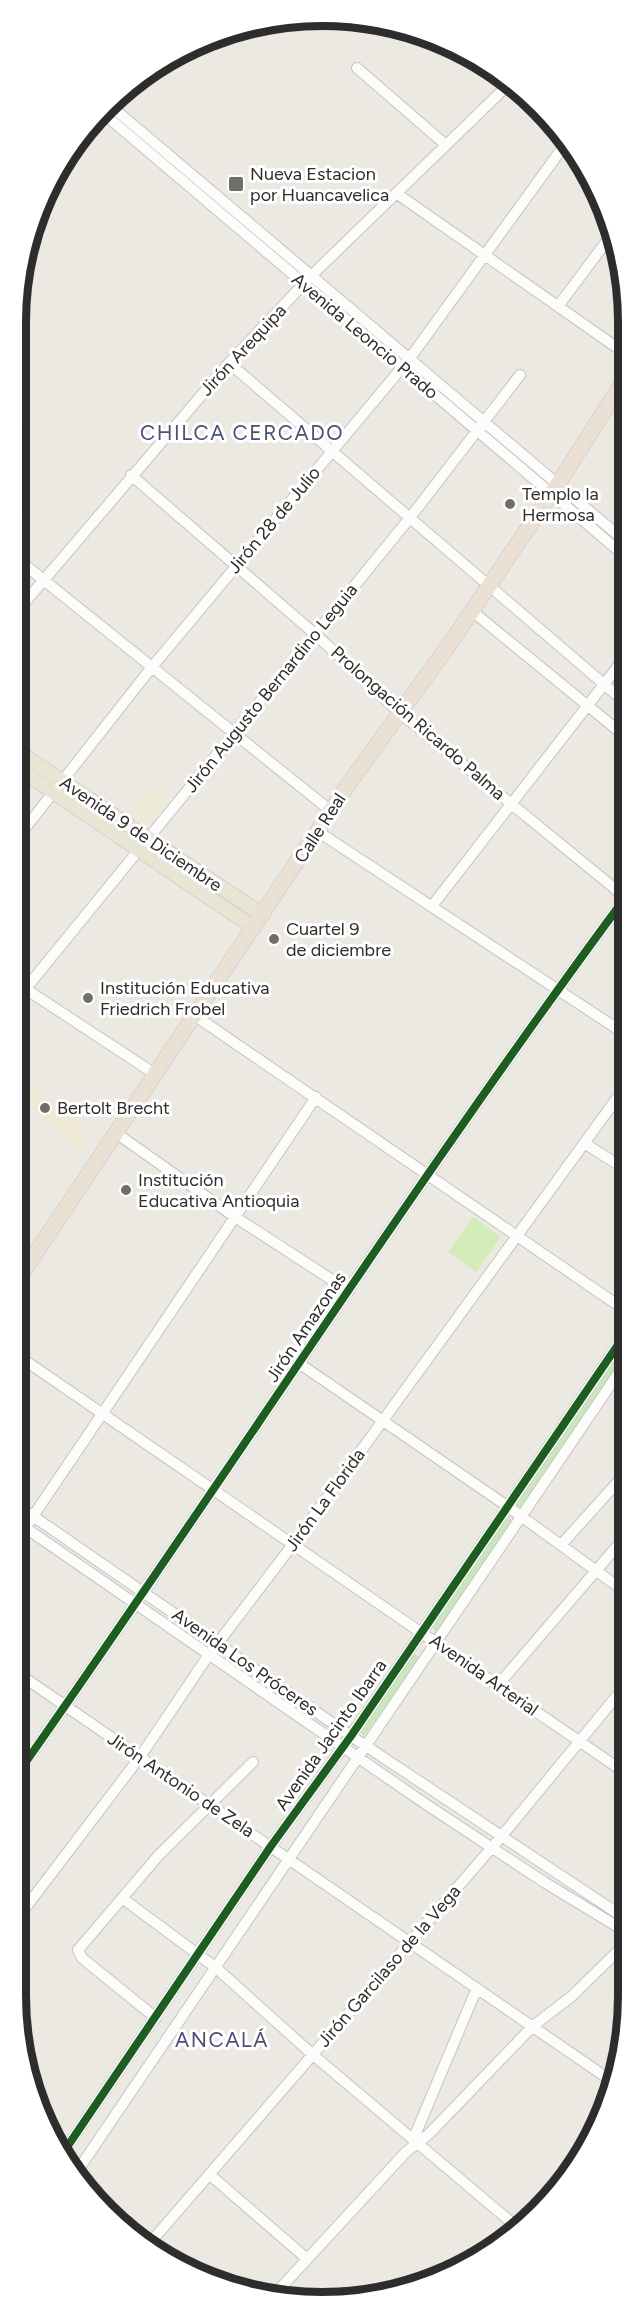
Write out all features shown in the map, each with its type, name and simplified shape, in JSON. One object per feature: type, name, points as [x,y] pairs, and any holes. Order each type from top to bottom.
[{"type":"highway","name":"Calle Real","points":[[26,1268],[194,1015],[259,922],[317,831],[489,587],[618,390]]},
{"type":"main road","name":"Avenida 9 de Diciembre","points":[[26,758],[59,787],[259,922]]},
{"type":"main road","name":"Avenida 9 de Diciembre","points":[[26,772],[59,787]]},
{"type":"street","points":[[357,69],[446,145]]},
{"type":"street","name":"Jirón Arequipa","points":[[26,600],[229,363],[312,275],[504,89]]},
{"type":"street","name":"Avenida Leoncio Prado","points":[[115,109],[252,241],[478,432],[618,536]]},
{"type":"street","name":"Avenida Leoncio Prado","points":[[108,117],[260,231],[410,358],[483,420],[618,549]]},
{"type":"street","name":"Jirón 28 de Julio","points":[[26,827],[152,667],[410,358],[562,148]]},
{"type":"street","points":[[396,194],[618,348]]},
{"type":"street","points":[[252,241],[260,231]]},
{"type":"street","points":[[559,305],[607,241]]},
{"type":"street","points":[[229,363],[618,696]]},
{"type":"street","name":"Jirón Augusto Bernardino Leguia","points":[[26,981],[235,733],[409,519],[478,432],[483,420],[520,375]]},
{"type":"street","name":"Prolongación Ricardo Palma","points":[[131,475],[315,634],[399,712],[618,891]]},
{"type":"street","points":[[26,565],[331,811]]},
{"type":"street","points":[[472,611],[618,730]]},
{"type":"street","points":[[432,906],[618,666]]},
{"type":"street","points":[[317,831],[618,1029]]},
{"type":"street","name":"Jirón Amazonas","points":[[26,1762],[428,1176],[618,907]]},
{"type":"street","points":[[26,989],[155,1074]]},
{"type":"street","points":[[194,1015],[618,1305]]},
{"type":"street","points":[[26,1521],[32,1516],[102,1414],[316,1097]]},
{"type":"street","name":"Jirón La Florida","points":[[26,1907],[140,1757],[208,1656],[294,1544],[618,1097]]},
{"type":"street","points":[[116,1133],[235,1217],[349,1291]]},
{"type":"street","points":[[584,1143],[618,1165]]},
{"type":"street","name":"Avenida Jacinto Ibarra","points":[[67,2147],[271,1846],[351,1736],[618,1344]]},
{"type":"street","name":"Avenida Arterial","points":[[26,1361],[437,1641],[618,1768]]},
{"type":"street","points":[[300,1364],[507,1506],[618,1587]]},
{"type":"street","name":"Avenida Jacinto Ibarra","points":[[80,2167],[618,1374]]},
{"type":"street","points":[[593,1379],[608,1390]]},
{"type":"street","points":[[561,1545],[618,1482]]},
{"type":"street","name":"Avenida Los Próceres","points":[[26,1512],[351,1736],[618,1914]]},
{"type":"street","name":"Avenida Los Próceres","points":[[26,1528],[342,1748],[492,1848],[618,1927]]},
{"type":"street","points":[[498,1685],[618,1545]]},
{"type":"street","name":"Jirón Antonio de Zela","points":[[26,1679],[606,2077]]},
{"type":"street","name":"Jirón Garcilaso de la Vega","points":[[153,2239],[492,1848],[577,1741],[618,1694]]},
{"type":"street","points":[[156,2018],[82,1958],[78,1950],[209,1803],[253,1762]]},
{"type":"street","points":[[122,1898],[215,1967],[312,2054],[511,2222]]},
{"type":"street","points":[[280,2288],[416,2142],[533,2026],[572,1996],[618,1951]]},
{"type":"street","points":[[416,2142],[477,1988]]},
{"type":"street","points":[[209,2174],[306,2258]]},
{"type":"shaded area","points":[[154,784],[169,798],[144,827],[128,814]]},
{"type":"shaded area","name":"Bertolt Brecht","points":[[30,1080],[89,1136],[80,1152],[26,1102],[26,1083]]},
{"type":"green space","points":[[473,1217],[501,1237],[476,1272],[448,1252]]},
{"type":"green space","points":[[618,1352],[618,1367],[519,1509],[514,1504]]},
{"type":"green space","points":[[507,1516],[514,1522],[436,1632],[432,1627]]},
{"type":"green space","points":[[413,1653],[420,1658],[364,1736],[361,1733]]},
{"type":"cycle path","points":[[26,1762],[469,1115],[618,908]]},
{"type":"cycle path","points":[[67,2147],[271,1846],[351,1736],[618,1345]]},
{"type":"place","name":"Nueva Estacion por Huancavelica","points":[[236,184]]},
{"type":"place","name":"Templo la Hermosa","points":[[510,504]]},
{"type":"place","name":"Cuartel 9 de diciembre","points":[[274,939]]},
{"type":"place","name":"Institución Educativa Friedrich Frobel","points":[[88,998]]},
{"type":"place","name":"Bertolt Brecht","points":[[45,1108]]},
{"type":"place","name":"Institución Educativa Antioquia","points":[[126,1190]]},
{"type":"district","name":"CHILCA CERCADO","points":[[242,433]]},
{"type":"district","name":"ANCALÁ","points":[[222,2040]]}]
